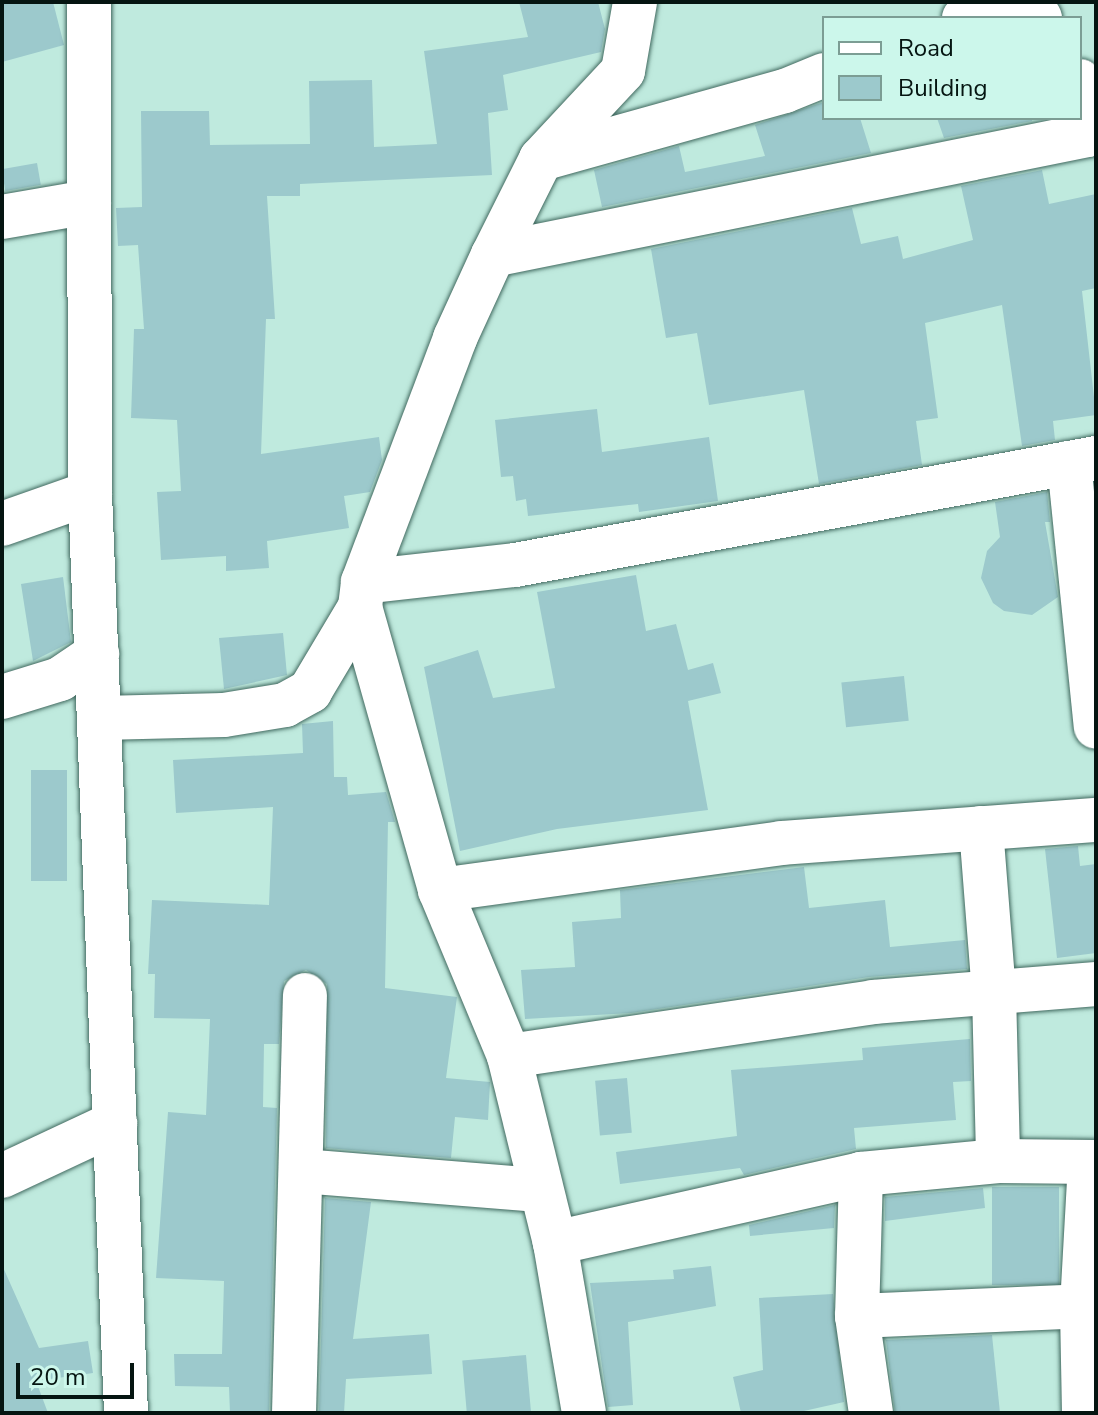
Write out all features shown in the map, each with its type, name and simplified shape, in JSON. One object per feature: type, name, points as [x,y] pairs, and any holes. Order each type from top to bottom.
[{"type":"street","points":[[89,2],[90,493],[126,1413]]},
{"type":"street","points":[[101,718],[224,715],[285,705],[310,691],[362,594],[455,338],[493,255],[541,159],[623,71],[635,2]]},
{"type":"street","points":[[969,16],[1003,2]]},
{"type":"street","points":[[541,159],[785,91],[822,76]]},
{"type":"street","points":[[1082,84],[1096,108]]},
{"type":"street","points":[[493,255],[1088,135],[1096,127]]},
{"type":"street","points":[[2,217],[89,202]]},
{"type":"street","points":[[362,594],[1082,460],[1096,727]]},
{"type":"street","points":[[2,524],[90,493]]},
{"type":"street","points":[[362,594],[440,890],[509,1056],[539,1190],[555,1243],[584,1413]]},
{"type":"street","points":[[2,697],[60,679],[97,654]]},
{"type":"street","points":[[440,890],[781,843],[1096,820]]},
{"type":"street","points":[[981,828],[994,992],[998,1161]]},
{"type":"street","points":[[509,1056],[873,1002],[1096,984]]},
{"type":"street","points":[[294,1413],[305,995]]},
{"type":"street","points":[[2,1176],[115,1123]]},
{"type":"street","points":[[555,1243],[861,1174],[998,1161],[1093,1162],[1082,1306],[1084,1413]]},
{"type":"street","points":[[302,1171],[539,1190]]},
{"type":"street","points":[[861,1174],[857,1316],[871,1413]]},
{"type":"street","points":[[857,1316],[1082,1306]]},
{"type":"building","points":[[2,2],[53,2],[64,45],[2,62]]},
{"type":"building","points":[[519,2],[598,2],[605,29],[601,52],[503,75],[508,110],[488,113],[492,175],[300,184],[300,196],[267,196],[275,319],[266,319],[261,454],[379,437],[382,460],[370,492],[344,496],[349,528],[267,541],[269,568],[226,571],[226,556],[161,560],[157,492],[181,491],[177,420],[131,418],[134,329],[144,329],[138,245],[118,246],[116,208],[142,207],[141,111],[209,111],[210,145],[310,144],[309,81],[372,80],[374,147],[437,144],[424,51],[528,37]]},
{"type":"building","points":[[822,103],[822,120],[861,120],[871,153],[602,207],[594,170],[679,146],[685,172],[765,156],[755,125]]},
{"type":"building","points":[[938,120],[1032,120],[1032,121],[944,138]]},
{"type":"building","points":[[37,163],[41,185],[5,191],[2,169]]},
{"type":"building","points":[[1042,170],[1049,204],[1096,194],[1096,288],[1082,291],[1096,415],[1053,421],[1055,440],[1022,446],[1002,305],[925,323],[938,418],[916,421],[922,465],[819,484],[804,390],[709,405],[697,333],[666,338],[651,249],[852,208],[861,244],[898,236],[903,259],[973,240],[961,186]]},
{"type":"building","points":[[597,409],[602,452],[709,437],[718,501],[639,512],[638,504],[528,516],[526,499],[516,501],[513,476],[501,477],[495,420]]},
{"type":"building","points":[[1047,492],[1050,522],[1045,522],[1058,597],[1032,615],[1004,611],[993,603],[981,578],[987,551],[1000,537],[995,502]]},
{"type":"building","points":[[636,575],[646,631],[676,624],[688,670],[713,663],[721,693],[688,701],[708,810],[557,829],[460,851],[424,667],[478,650],[493,698],[555,688],[537,592]]},
{"type":"building","points":[[63,577],[71,642],[33,661],[21,584]]},
{"type":"building","points":[[283,633],[287,675],[224,689],[219,638]]},
{"type":"building","points":[[904,676],[909,721],[846,727],[841,683]]},
{"type":"building","points":[[333,721],[334,777],[347,777],[348,795],[386,792],[395,822],[388,822],[385,988],[457,997],[446,1078],[490,1082],[488,1120],[455,1117],[451,1158],[326,1148],[327,984],[306,970],[284,981],[279,1044],[264,1044],[263,1107],[277,1108],[269,1413],[230,1413],[229,1387],[175,1386],[174,1354],[222,1354],[224,1281],[156,1278],[168,1112],[206,1115],[210,1019],[154,1018],[155,974],[148,974],[152,900],[269,905],[273,807],[176,813],[173,760],[303,753],[302,724]]},
{"type":"building","points":[[31,770],[67,770],[67,881],[31,881]]},
{"type":"building","points":[[1078,846],[1080,866],[1096,864],[1096,953],[1057,958],[1045,849]]},
{"type":"building","points":[[804,867],[809,908],[885,900],[890,947],[965,940],[967,969],[869,977],[631,1013],[525,1019],[521,970],[575,967],[572,922],[621,918],[620,890]]},
{"type":"building","points":[[970,1039],[971,1081],[953,1082],[956,1120],[854,1128],[856,1149],[744,1175],[740,1168],[620,1184],[616,1152],[737,1136],[731,1070],[863,1060],[862,1048]]},
{"type":"building","points":[[627,1078],[632,1133],[600,1136],[595,1081]]},
{"type":"building","points":[[992,1187],[1059,1187],[1059,1285],[992,1285]]},
{"type":"building","points":[[983,1188],[985,1208],[885,1221],[885,1197]]},
{"type":"building","points":[[325,1198],[371,1202],[353,1339],[429,1334],[432,1374],[346,1379],[344,1413],[319,1413]]},
{"type":"building","points":[[835,1205],[834,1228],[750,1236],[749,1225]]},
{"type":"building","points":[[2,1265],[39,1348],[88,1341],[93,1373],[36,1381],[48,1413],[2,1413]]},
{"type":"building","points":[[711,1266],[716,1306],[628,1322],[633,1405],[608,1407],[590,1283],[674,1279],[673,1270]]},
{"type":"building","points":[[833,1294],[844,1402],[795,1413],[741,1413],[733,1377],[763,1370],[759,1298]]},
{"type":"building","points":[[992,1335],[1000,1413],[895,1413],[886,1340]]},
{"type":"building","points":[[526,1355],[531,1413],[467,1413],[462,1361]]}]
